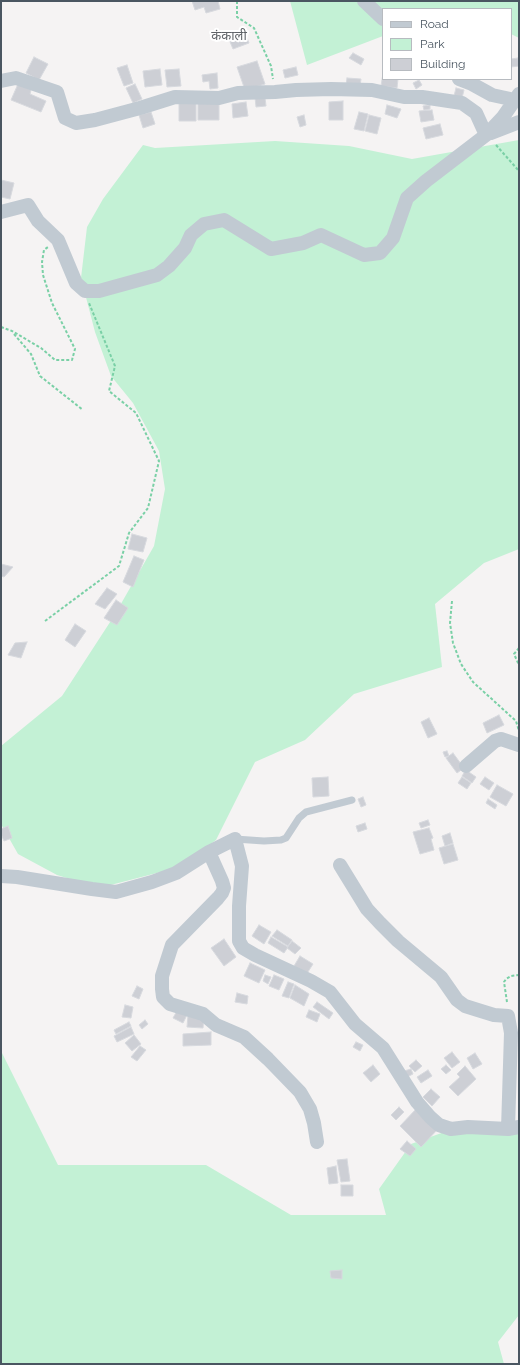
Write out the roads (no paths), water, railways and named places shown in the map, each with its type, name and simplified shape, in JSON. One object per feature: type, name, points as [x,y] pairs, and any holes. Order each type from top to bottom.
[{"type":"street","points":[[364,1],[382,18]]},
{"type":"street","points":[[1,81],[16,78],[57,92],[65,118],[76,123],[95,120],[140,108],[175,96],[219,98],[238,93],[331,89],[372,90],[404,97],[422,97],[462,103],[476,113],[486,135]]},
{"type":"street","points":[[462,80],[472,84],[492,96],[517,97]]},
{"type":"street","points":[[1,212],[28,205],[38,221],[58,240],[76,283],[85,291],[99,290],[157,275],[169,266],[185,248],[191,235],[204,224],[224,220],[271,249],[303,243],[321,235],[364,255],[380,253],[393,238],[407,198],[426,181],[486,135],[517,97]]},
{"type":"street","points":[[486,135],[519,122]]},
{"type":"street","points":[[466,766],[495,741],[501,739],[519,745]]},
{"type":"street","points":[[1,876],[17,877],[116,892],[152,882],[176,873],[209,852],[235,839],[242,866],[239,906],[239,934],[243,948],[254,956],[311,981],[330,992],[355,1024],[383,1048],[417,1102],[439,1125],[451,1129],[468,1127],[513,1128],[511,1033],[508,1016],[494,1015],[465,1006],[457,1000],[441,977],[398,941],[380,923],[364,904],[340,865]]},
{"type":"street","points":[[209,852],[224,888],[218,898],[172,945],[162,976],[163,997],[170,1004],[203,1014],[216,1024],[244,1037],[268,1059],[300,1092],[310,1109],[317,1142]]},
{"type":"lane","points":[[235,839],[264,841],[281,840],[286,838],[299,818],[306,812],[352,800]]},
{"type":"district","name":"कंकाली","points":[[229,36]]}]
